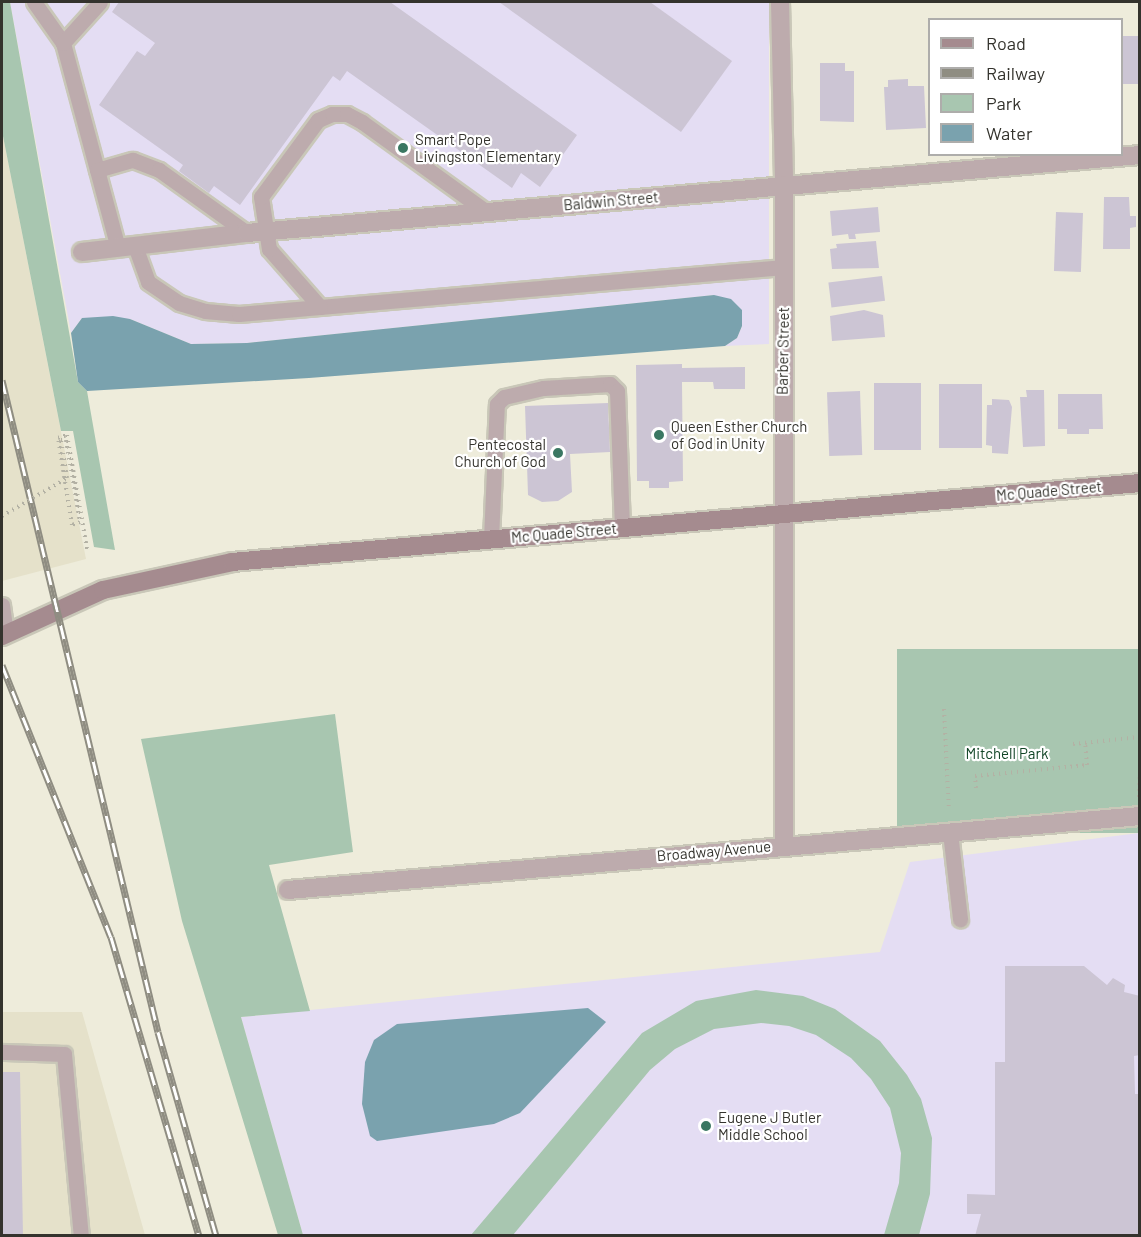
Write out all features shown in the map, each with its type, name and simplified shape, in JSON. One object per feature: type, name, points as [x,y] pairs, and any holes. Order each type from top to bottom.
[{"type":"street","name":"Barber Street","points":[[780,2],[784,185],[781,514],[784,845]]},
{"type":"street","name":"Baldwin Street","points":[[82,252],[248,233],[1140,155]]},
{"type":"street","name":"Mc Quade Street","points":[[4,634],[103,590],[177,572],[232,562],[1140,483]]},
{"type":"street","name":"Broadway Avenue","points":[[288,890],[784,845],[1140,816]]},
{"type":"lane","points":[[34,2],[63,43],[97,170],[127,247],[148,282],[179,303],[206,311],[239,314],[784,267]]},
{"type":"lane","points":[[63,43],[100,2]]},
{"type":"lane","points":[[320,307],[269,249],[261,197],[318,120],[332,114],[347,114],[362,122],[487,212]]},
{"type":"lane","points":[[97,170],[133,160],[159,170],[248,233]]},
{"type":"lane","points":[[491,539],[497,404],[504,397],[543,388],[610,384],[617,391],[622,528]]},
{"type":"lane","points":[[2,605],[4,634]]},
{"type":"lane","points":[[950,832],[960,919]]},
{"type":"lane","points":[[2,1052],[64,1054],[81,1236]]},
{"type":"path","points":[[2,516],[67,478],[61,440],[66,440],[80,522],[72,525],[58,438],[67,435],[87,549]]},
{"type":"path","points":[[944,709],[950,832]]},
{"type":"path","points":[[1073,744],[1140,737]]},
{"type":"path","points":[[976,788],[975,776],[1087,765],[1085,743]]},
{"type":"shaded area","name":"Smart Pope Livingston Elementary","points":[[10,2],[769,2],[769,344],[725,346],[737,338],[742,326],[714,295],[247,343],[191,344],[130,319],[82,318],[71,333]]},
{"type":"shaded area","points":[[2,131],[86,559],[2,581]]},
{"type":"shaded area","name":"Eugene J Butler Middle School","points":[[1139,833],[1139,1235],[303,1235],[241,1017],[880,952],[910,862]]},
{"type":"shaded area","points":[[2,1012],[82,1012],[145,1235],[2,1236]]},
{"type":"green space","points":[[2,2],[10,2],[78,382],[87,391],[115,550],[94,547],[73,431],[61,431],[2,131]]},
{"type":"green space","name":"Mitchell Park","points":[[897,649],[1139,649],[1139,833],[897,833]]},
{"type":"green space","points":[[335,714],[353,852],[269,865],[310,1011],[241,1017],[303,1235],[278,1235],[182,921],[141,739]]},
{"type":"green space","points":[[756,990],[803,996],[835,1009],[880,1041],[907,1075],[921,1099],[932,1138],[930,1194],[919,1235],[884,1235],[899,1183],[901,1153],[890,1108],[871,1079],[851,1058],[816,1035],[789,1026],[761,1023],[714,1029],[675,1049],[650,1070],[513,1235],[471,1235],[642,1033],[696,1001]]},
{"type":"water","points":[[714,295],[731,299],[742,310],[742,326],[737,338],[725,346],[309,378],[87,391],[78,382],[71,333],[82,318],[113,316],[130,319],[191,344],[247,343]]},
{"type":"water","points":[[588,1008],[606,1022],[520,1113],[494,1124],[377,1141],[370,1136],[362,1104],[365,1062],[374,1040],[397,1024]]},
{"type":"building","points":[[119,2],[390,2],[577,135],[540,187],[521,173],[512,188],[347,71],[340,81],[333,76],[240,205],[214,186],[209,193],[179,171],[183,165],[99,105],[137,51],[145,56],[155,43],[112,12]]},
{"type":"building","points":[[499,2],[650,2],[732,61],[681,132]]},
{"type":"building","points":[[1123,36],[1140,36],[1140,84],[1123,84]]},
{"type":"building","points":[[820,63],[845,63],[845,71],[854,71],[854,122],[820,121]]},
{"type":"building","points":[[908,79],[908,86],[924,86],[926,128],[886,130],[884,87],[888,87],[888,80]]},
{"type":"building","points":[[1104,197],[1129,197],[1130,216],[1136,216],[1136,227],[1130,228],[1130,249],[1103,249]]},
{"type":"building","points":[[878,207],[880,232],[855,234],[856,239],[849,239],[848,234],[832,236],[830,211]]},
{"type":"building","points":[[1056,212],[1083,213],[1081,272],[1054,271]]},
{"type":"building","points":[[876,241],[879,268],[832,269],[830,249],[837,248],[836,244]]},
{"type":"building","points":[[882,276],[885,301],[831,307],[828,283]]},
{"type":"building","points":[[864,310],[883,315],[885,337],[832,341],[830,316]]},
{"type":"building","name":"Queen Esther Church of God in Unity","points":[[682,364],[682,368],[745,367],[745,389],[714,389],[713,382],[682,382],[683,481],[669,482],[669,488],[649,488],[649,481],[637,481],[636,365]]},
{"type":"building","points":[[874,383],[921,383],[921,450],[874,450]]},
{"type":"building","points":[[939,384],[982,384],[982,448],[939,448]]},
{"type":"building","points":[[1026,390],[1044,390],[1045,446],[1023,447],[1020,397],[1027,397]]},
{"type":"building","points":[[860,391],[862,455],[829,456],[827,392]]},
{"type":"building","points":[[1058,394],[1102,394],[1103,429],[1089,429],[1089,434],[1067,434],[1067,429],[1058,429]]},
{"type":"building","points":[[992,399],[1009,400],[1012,407],[1008,454],[992,453],[992,446],[986,445],[987,405],[992,405]]},
{"type":"building","name":"Pentecostal Church of God","points":[[608,403],[610,452],[570,454],[572,492],[558,501],[542,502],[528,495],[525,406]]},
{"type":"building","points":[[1005,966],[1084,966],[1107,985],[1113,978],[1125,985],[1124,992],[1140,996],[1140,1055],[1134,1056],[1135,1094],[1140,1094],[1140,1236],[975,1236],[981,1214],[967,1214],[967,1194],[995,1195],[995,1062],[1005,1062]]},
{"type":"building","points":[[2,1072],[20,1072],[23,1236],[2,1236]]},
{"type":"railway","points":[[2,380],[158,1032],[216,1236]]},
{"type":"railway","points":[[2,665],[111,937],[199,1236]]},
{"type":"place","name":"Smart Pope Livingston Elementary","points":[[403,148]]},
{"type":"place","name":"Queen Esther Church of God in Unity","points":[[659,435]]},
{"type":"place","name":"Pentecostal Church of God","points":[[558,453]]},
{"type":"place","name":"Eugene J Butler Middle School","points":[[706,1126]]}]
